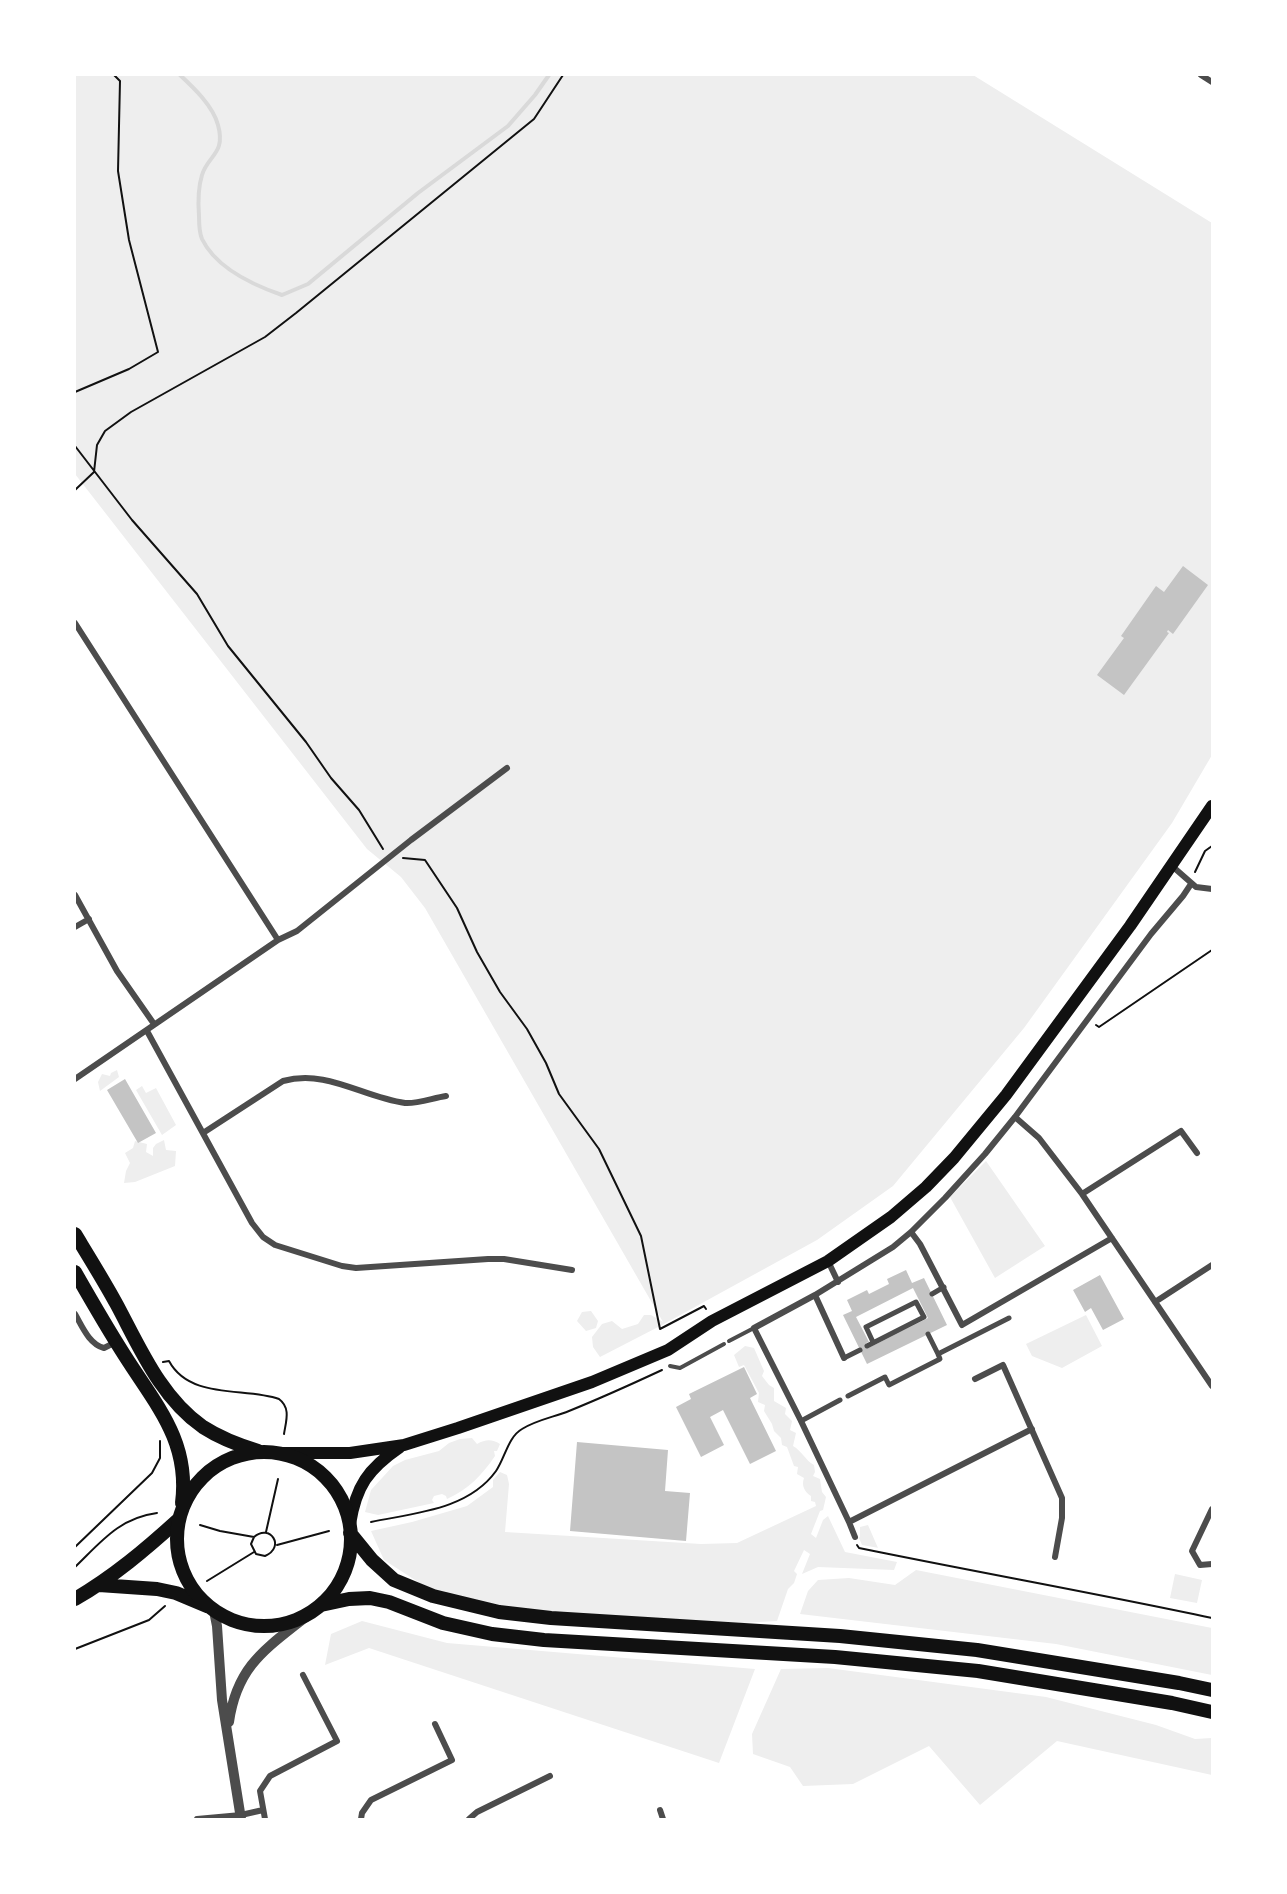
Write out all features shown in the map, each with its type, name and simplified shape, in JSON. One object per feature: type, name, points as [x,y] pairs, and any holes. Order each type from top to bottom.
[{"type":"main road","points":[[75,1599],[99,1585],[151,1545],[180,1516],[190,1492],[204,1475],[221,1462],[240,1455],[260,1452],[350,1453],[404,1445],[592,1382],[662,1353],[712,1321],[828,1261],[891,1218],[954,1158],[1013,1086],[1117,944],[1212,808]]},
{"type":"main road","points":[[75,1234],[170,1396],[202,1426],[230,1442],[260,1452]]},
{"type":"main road","points":[[75,1272],[173,1432],[182,1460],[184,1480],[177,1550],[183,1572],[194,1592],[210,1608]]},
{"type":"main road","points":[[404,1445],[369,1473],[357,1494],[350,1529],[372,1560],[394,1580],[433,1596],[499,1612],[551,1618],[840,1636],[977,1650],[1212,1690]]},
{"type":"main road","points":[[99,1585],[157,1588],[176,1593],[237,1623],[261,1627],[285,1624],[308,1615],[332,1594],[344,1572],[351,1543],[350,1529],[344,1506],[336,1489],[320,1472],[301,1460],[280,1453]]},
{"type":"main road","points":[[321,1605],[349,1599],[370,1598],[389,1602],[444,1623],[492,1634],[544,1640],[835,1657],[978,1671],[1172,1703],[1212,1712]]},
{"type":"street","points":[[1201,75],[1212,82]]},
{"type":"street","points":[[75,623],[278,940]]},
{"type":"street","points":[[75,1079],[278,940],[297,931],[507,768]]},
{"type":"street","points":[[1172,866],[1196,887],[1212,889]]},
{"type":"street","points":[[855,1538],[801,1421],[754,1328],[838,1282],[893,1247],[911,1232],[985,1154],[1015,1117],[1150,934],[1191,884]]},
{"type":"street","points":[[75,895],[117,971],[154,1024]]},
{"type":"street","points":[[75,927],[89,920]]},
{"type":"street","points":[[147,1031],[252,1223],[263,1237],[275,1245],[342,1266],[356,1268],[504,1259],[572,1270]]},
{"type":"street","points":[[203,1133],[283,1082],[298,1077],[315,1078],[406,1103],[446,1096]]},
{"type":"street","points":[[1015,1117],[1039,1138],[1082,1194],[1212,1386]]},
{"type":"street","points":[[1082,1194],[1181,1131],[1197,1153]]},
{"type":"street","points":[[911,1232],[944,1287],[962,1325],[1112,1238]]},
{"type":"street","points":[[828,1261],[838,1282]]},
{"type":"street","points":[[1155,1302],[1212,1265]]},
{"type":"street","points":[[932,1294],[944,1287]]},
{"type":"street","points":[[815,1295],[844,1358],[860,1350]]},
{"type":"street","points":[[917,1301],[924,1317],[870,1344],[866,1327],[917,1301]]},
{"type":"street","points":[[75,1314],[89,1338],[96,1345],[104,1348],[116,1342]]},
{"type":"street","points":[[938,1354],[1009,1318]]},
{"type":"street","points":[[848,1396],[885,1377],[890,1385],[940,1359],[928,1334]]},
{"type":"street","points":[[975,1379],[1003,1365],[1032,1429],[1062,1498],[1062,1518],[1055,1557]]},
{"type":"street","points":[[801,1421],[840,1400]]},
{"type":"street","points":[[849,1522],[1032,1429]]},
{"type":"street","points":[[1212,1509],[1192,1551],[1200,1565],[1212,1564]]},
{"type":"street","points":[[210,1608],[217,1626],[222,1700],[241,1817]]},
{"type":"street","points":[[228,1733],[232,1701],[245,1672],[265,1649],[308,1615]]},
{"type":"street","points":[[265,1819],[260,1791],[270,1776],[337,1741],[303,1675]]},
{"type":"street","points":[[361,1819],[362,1813],[371,1800],[452,1760],[435,1725]]},
{"type":"street","points":[[469,1819],[477,1812],[550,1776]]},
{"type":"street","points":[[198,1819],[241,1817],[263,1810]]},
{"type":"street","points":[[660,1810],[663,1819]]},
{"type":"lane","points":[[729,1341],[754,1328]]},
{"type":"lane","points":[[670,1366],[680,1368],[724,1344]]},
{"type":"path","points":[[75,392],[129,369],[158,352],[129,240],[118,171],[120,81],[114,75]]},
{"type":"path","points":[[75,490],[94,472],[97,445],[105,431],[131,412],[265,337],[296,313],[534,118],[563,75]]},
{"type":"path","points":[[75,446],[132,520],[196,594],[228,646],[306,742],[331,778],[359,810],[384,851]]},
{"type":"path","points":[[1191,884],[1196,867],[1205,851],[1212,846]]},
{"type":"path","points":[[390,857],[425,860],[457,908],[477,952],[500,992],[532,1038],[559,1094],[599,1149],[641,1236],[660,1329],[705,1306],[708,1313]]},
{"type":"path","points":[[1094,1024],[1099,1027],[1212,950]]},
{"type":"path","points":[[169,1361],[178,1373],[196,1384],[279,1399],[285,1404],[287,1410],[284,1434]]},
{"type":"path","points":[[371,1522],[431,1510],[459,1500],[475,1491],[494,1474],[513,1438],[524,1427],[569,1411],[670,1366]]},
{"type":"path","points":[[75,1547],[152,1473],[160,1458],[159,1440]]},
{"type":"path","points":[[266,1533],[278,1479]]},
{"type":"path","points":[[75,1567],[122,1524],[141,1515],[157,1513]]},
{"type":"path","points":[[200,1525],[254,1537]]},
{"type":"path","points":[[276,1545],[273,1537],[266,1533],[259,1533],[251,1544],[254,1552],[259,1556],[265,1556],[272,1552],[276,1545],[329,1531]]},
{"type":"path","points":[[855,1538],[855,1543],[859,1548],[1212,1618]]},
{"type":"path","points":[[207,1581],[254,1552]]},
{"type":"path","points":[[75,1649],[149,1620],[165,1606]]},
{"type":"shaded area","points":[[75,75],[973,75],[1212,223],[1212,755],[1172,823],[1024,1028],[893,1186],[817,1240],[600,1357],[593,1347],[592,1337],[602,1324],[612,1321],[622,1329],[638,1324],[644,1315],[651,1315],[663,1322],[425,908],[401,877],[367,849],[75,474]]},
{"type":"shaded area","points":[[117,1070],[119,1077],[100,1091],[98,1082],[102,1074],[110,1076]]},
{"type":"shaded area","points":[[142,1086],[146,1093],[156,1088],[176,1125],[162,1135],[136,1090]]},
{"type":"shaded area","points":[[164,1140],[166,1150],[176,1151],[175,1166],[135,1182],[124,1183],[130,1163],[125,1153],[133,1148],[135,1141],[147,1144],[146,1152],[153,1156],[153,1148]]},
{"type":"shaded area","points":[[986,1161],[1045,1246],[995,1278],[950,1197]]},
{"type":"shaded area","points":[[591,1311],[598,1321],[596,1328],[586,1331],[577,1321],[582,1312]]},
{"type":"shaded area","points":[[1086,1315],[1102,1346],[1062,1368],[1032,1356],[1026,1344]]},
{"type":"shaded area","points":[[745,1346],[754,1348],[764,1371],[762,1376],[774,1388],[774,1401],[786,1408],[785,1414],[792,1421],[790,1430],[796,1433],[793,1446],[814,1465],[813,1476],[820,1479],[822,1492],[826,1497],[823,1510],[820,1511],[811,1534],[816,1538],[823,1520],[828,1516],[845,1552],[897,1562],[894,1570],[818,1567],[802,1574],[810,1554],[804,1550],[794,1571],[797,1574],[794,1583],[788,1589],[777,1621],[741,1623],[552,1614],[487,1604],[426,1587],[384,1560],[371,1531],[467,1506],[493,1487],[493,1480],[500,1472],[507,1475],[509,1484],[505,1532],[701,1544],[737,1543],[816,1506],[804,1488],[804,1478],[797,1474],[798,1467],[794,1466],[787,1447],[782,1445],[781,1438],[774,1431],[764,1411],[765,1405],[758,1402],[759,1393],[744,1365],[739,1367],[734,1355]]},
{"type":"shaded area","points":[[472,1438],[477,1444],[489,1440],[500,1444],[497,1451],[494,1451],[495,1456],[485,1469],[462,1491],[447,1499],[442,1494],[434,1496],[432,1500],[434,1503],[378,1515],[365,1512],[371,1490],[393,1466],[405,1460],[439,1451],[449,1443],[460,1439]]},
{"type":"shaded area","points":[[868,1525],[878,1548],[862,1545],[859,1538],[860,1527]]},
{"type":"shaded area","points":[[916,1570],[1212,1628],[1212,1675],[1056,1644],[800,1614],[808,1591],[818,1580],[849,1578],[895,1585]]},
{"type":"shaded area","points":[[1175,1574],[1202,1580],[1197,1603],[1170,1598]]},
{"type":"shaded area","points":[[362,1621],[447,1643],[755,1669],[719,1763],[369,1648],[325,1665],[331,1634]]},
{"type":"shaded area","points":[[828,1668],[1046,1697],[1156,1725],[1195,1739],[1212,1738],[1212,1775],[1057,1741],[980,1805],[929,1746],[853,1784],[803,1786],[790,1767],[753,1754],[752,1734],[781,1669]]},
{"type":"building","points":[[1183,566],[1208,585],[1173,634],[1168,630],[1169,633],[1124,695],[1097,675],[1124,638],[1121,636],[1156,586],[1164,592]]},
{"type":"building","points":[[125,1079],[156,1133],[138,1143],[107,1090]]},
{"type":"building","points":[[906,1270],[912,1283],[924,1278],[947,1325],[867,1364],[843,1315],[852,1311],[847,1300],[867,1290],[869,1294],[889,1284],[887,1279]],"holes":[[[913,1288],[928,1318],[868,1348],[866,1343],[869,1342],[856,1317]]]},
{"type":"building","points":[[1100,1275],[1124,1319],[1103,1330],[1091,1308],[1085,1312],[1073,1290]]},
{"type":"building","points":[[744,1367],[757,1394],[750,1398],[776,1451],[750,1464],[723,1410],[710,1417],[724,1445],[701,1457],[676,1407],[691,1399],[689,1394]]},
{"type":"building","points":[[577,1442],[668,1450],[665,1491],[690,1493],[686,1541],[570,1531]]},
{"type":"waterway","points":[[180,75],[207,104],[216,118],[220,135],[218,148],[205,168],[200,185],[198,201],[202,239],[216,259],[226,267],[248,281],[282,295],[308,284],[418,193],[508,126],[549,75]]}]
